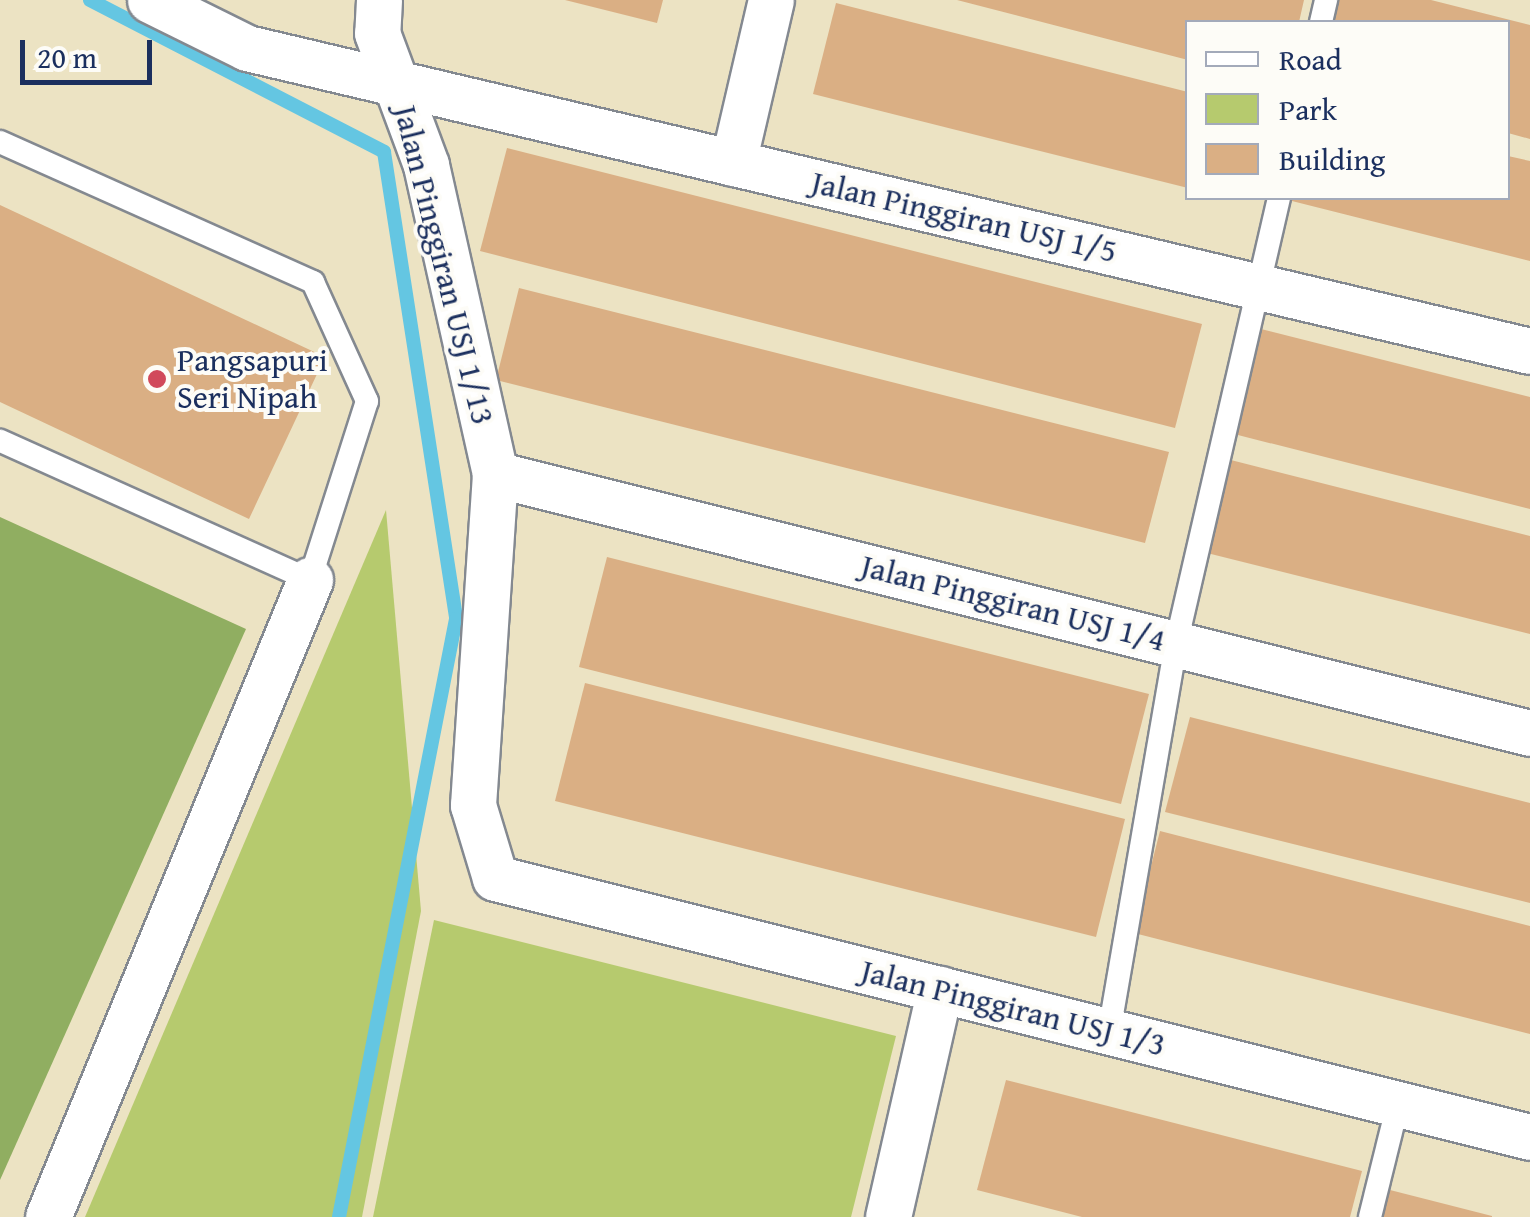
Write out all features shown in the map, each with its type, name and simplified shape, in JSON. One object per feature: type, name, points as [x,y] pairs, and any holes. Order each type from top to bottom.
[{"type":"street","name":"Jalan Pinggiran USJ 1/5","points":[[150,0],[247,48],[1530,351]]},
{"type":"street","name":"Jalan Pinggiran USJ 1/13","points":[[379,0],[378,33],[426,165],[495,474],[473,804],[495,878]]},
{"type":"street","points":[[734,163],[771,0]]},
{"type":"street","name":"Jalan Pinggiran USJ 1/4","points":[[495,474],[1530,733]]},
{"type":"street","points":[[48,1217],[310,580]]},
{"type":"street","name":"Jalan Pinggiran USJ 1/3","points":[[495,878],[1530,1137]]},
{"type":"street","points":[[888,1217],[940,989]]},
{"type":"lane","points":[[0,142],[312,282],[366,401],[310,580],[0,441]]},
{"type":"lane","points":[[1109,1032],[1176,644],[1279,200]]},
{"type":"lane","points":[[1370,1217],[1398,1104]]},
{"type":"green space","points":[[386,510],[421,911],[362,1217],[85,1217]]},
{"type":"green space","points":[[0,517],[246,629],[0,1180]]},
{"type":"green space","points":[[434,920],[896,1036],[851,1217],[373,1217]]},
{"type":"building","points":[[565,0],[663,0],[657,23]]},
{"type":"building","points":[[957,0],[1304,0],[1299,20],[1185,20],[1185,59]]},
{"type":"building","points":[[1336,0],[1431,0],[1530,25],[1530,139],[1510,134],[1510,20],[1331,20]]},
{"type":"building","points":[[836,3],[1185,91],[1185,187],[813,94]]},
{"type":"building","points":[[507,148],[1202,324],[1175,428],[480,251]]},
{"type":"building","points":[[1510,156],[1530,161],[1530,261],[1288,200],[1510,200]]},
{"type":"building","name":"Pangsapuri Seri Nipah","points":[[0,205],[325,357],[249,519],[0,402]]},
{"type":"building","points":[[519,288],[1169,452],[1145,543],[496,380]]},
{"type":"building","points":[[1261,329],[1530,397],[1530,509],[1234,434]]},
{"type":"building","points":[[1223,458],[1530,536],[1530,634],[1199,551]]},
{"type":"building","points":[[607,557],[1149,694],[1121,804],[579,667]]},
{"type":"building","points":[[585,683],[1125,819],[1096,937],[555,801]]},
{"type":"building","points":[[1190,717],[1530,803],[1530,903],[1165,812]]},
{"type":"building","points":[[1160,831],[1530,926],[1530,1034],[1134,933]]},
{"type":"building","points":[[1006,1080],[1362,1171],[1350,1217],[1082,1217],[977,1190]]},
{"type":"building","points":[[1390,1190],[1492,1216],[1492,1217],[1383,1217]]},
{"type":"waterway","points":[[90,0],[384,152],[456,619],[339,1217]]},
{"type":"place","name":"Pangsapuri Seri Nipah","points":[[157,379]]}]
